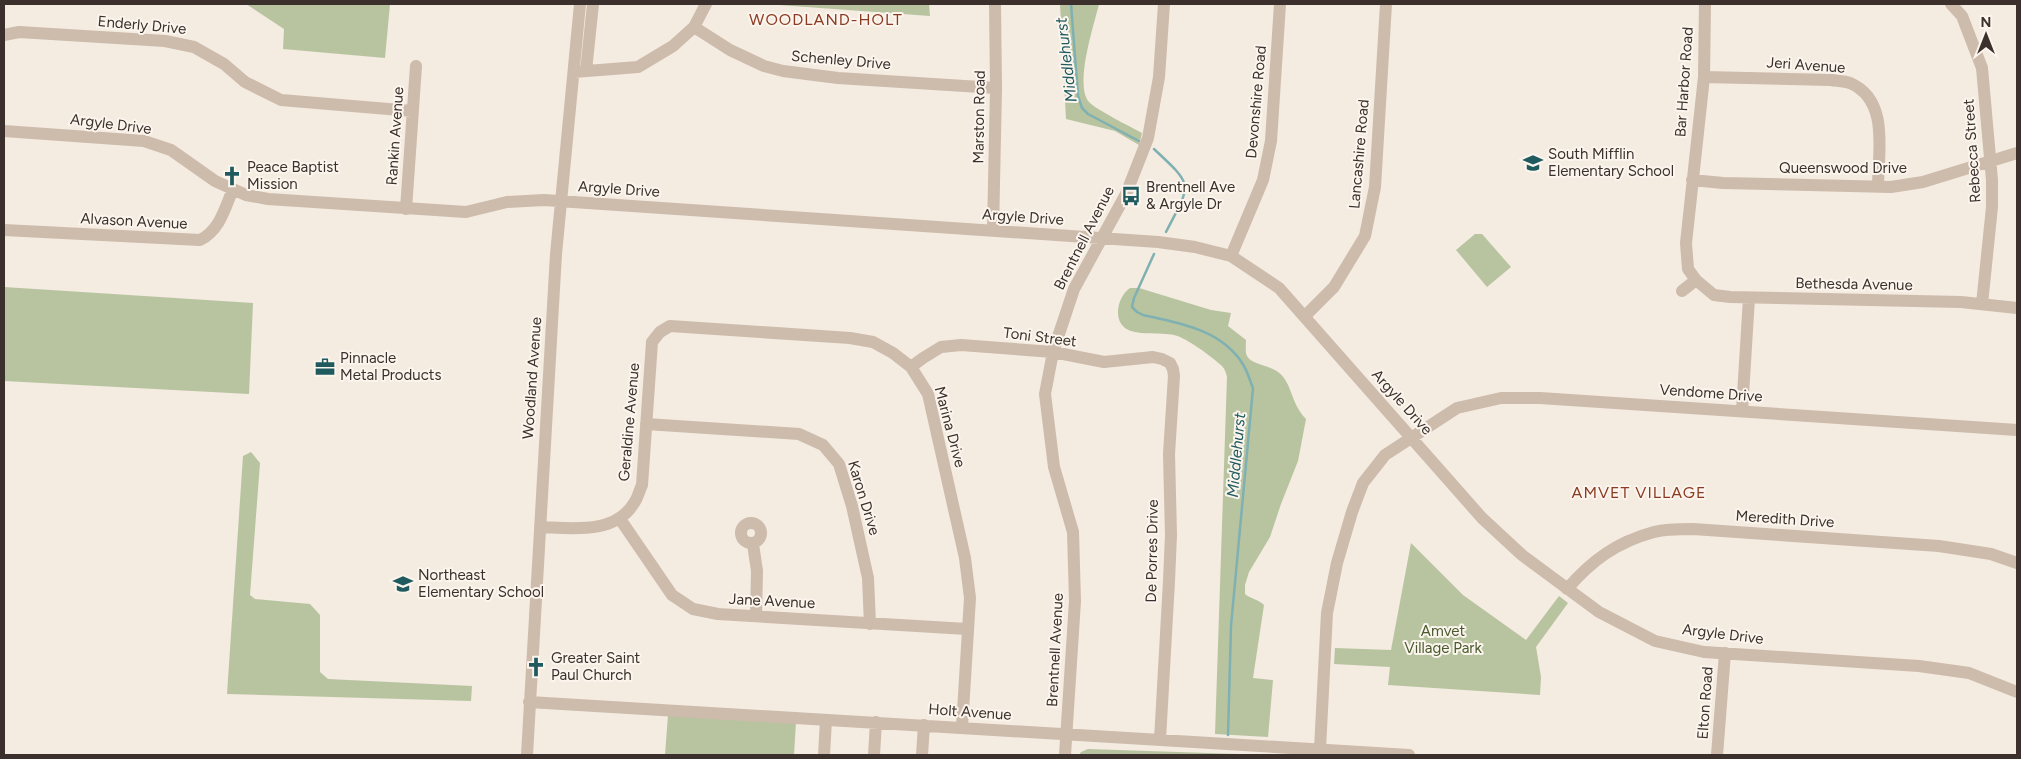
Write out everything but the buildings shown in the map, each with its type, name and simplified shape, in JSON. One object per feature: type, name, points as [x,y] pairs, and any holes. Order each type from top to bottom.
[{"type":"street","name":"Woodland Avenue","points":[[526,755],[549,361],[561,201],[580,71],[580,4]]},
{"type":"street","points":[[593,4],[580,71],[638,67],[673,46],[694,27],[706,4]]},
{"type":"street","name":"Marston Road","points":[[992,231],[996,88],[995,4]]},
{"type":"street","name":"Brentnell Avenue","points":[[1065,755],[1075,601],[1073,532],[1054,468],[1044,394],[1053,352],[1074,289],[1126,194],[1148,138],[1159,77],[1164,4]]},
{"type":"street","name":"Devonshire Road","points":[[1231,256],[1263,180],[1271,141],[1280,4]]},
{"type":"street","name":"Lancashire Road","points":[[1305,316],[1334,287],[1365,236],[1375,187],[1386,4]]},
{"type":"street","name":"Bar Harbor Road","points":[[1696,280],[1688,269],[1686,243],[1704,77],[1705,4]]},
{"type":"street","name":"Rebecca Street","points":[[1951,4],[1962,16],[1982,68],[1992,206],[1982,304]]},
{"type":"street","name":"Schenley Drive","points":[[694,27],[730,50],[764,66],[783,71],[838,78],[996,88]]},
{"type":"street","name":"Enderly Drive","points":[[4,35],[20,32],[165,41],[194,47],[224,64],[245,82],[281,100],[412,111]]},
{"type":"street","name":"Rankin Avenue","points":[[406,209],[416,66]]},
{"type":"street","name":"Jeri Avenue","points":[[1704,77],[1830,80],[1849,83],[1865,93],[1875,108],[1879,126],[1878,187]]},
{"type":"street","name":"Argyle Drive","points":[[4,131],[144,141],[171,150],[215,181],[246,195],[268,199],[466,212],[507,202],[561,201],[1101,239],[1195,247],[1231,256],[1279,288],[1482,518],[1522,555],[1599,612],[1655,641],[1704,652],[1919,666],[1969,674],[2016,688]]},
{"type":"street","name":"Queenswood Drive","points":[[1692,180],[1723,183],[1898,186],[1923,182],[2017,153]]},
{"type":"street","name":"Alvason Avenue","points":[[4,230],[200,240],[210,235],[217,226],[233,189]]},
{"type":"street","points":[[1682,291],[1696,280]]},
{"type":"street","name":"Bethesda Avenue","points":[[1696,280],[1714,295],[1749,298],[1982,304],[2017,308]]},
{"type":"street","points":[[1742,411],[1749,298]]},
{"type":"street","name":"Marina Drive","points":[[660,332],[670,326],[681,326],[850,338],[874,342],[893,353],[911,367],[928,394],[965,558],[970,598],[962,727]]},
{"type":"street","name":"Geraldine Avenue","points":[[620,519],[634,504],[642,485],[652,342],[660,332]]},
{"type":"street","name":"Toni Street","points":[[911,367],[929,354],[950,345],[1053,352],[1104,362],[1153,358],[1162,359],[1170,363]]},
{"type":"street","name":"De Porres Drive","points":[[1160,740],[1171,535],[1169,454],[1174,376],[1170,363]]},
{"type":"street","name":"Vendome Drive","points":[[1320,749],[1327,613],[1337,563],[1352,512],[1363,484],[1384,455],[1456,408],[1501,398],[1540,398],[2017,430]]},
{"type":"street","name":"Karon Drive","points":[[646,424],[799,434],[823,445],[839,464],[852,506],[868,578],[870,624]]},
{"type":"street","points":[[540,527],[589,529],[620,519]]},
{"type":"street","name":"Jane Avenue","points":[[620,519],[672,594],[693,610],[718,614],[968,629]]},
{"type":"street","name":"Meredith Drive","points":[[1567,589],[1580,574],[1609,550],[1655,532],[1693,528],[1939,546],[1991,554],[2017,563]]},
{"type":"street","points":[[753,544],[757,571],[756,616]]},
{"type":"street","name":"Elton Road","points":[[1717,755],[1725,653]]},
{"type":"street","name":"Holt Avenue","points":[[529,702],[1409,755]]},
{"type":"street","points":[[824,755],[826,720]]},
{"type":"street","points":[[874,755],[876,722]]},
{"type":"street","points":[[922,755],[924,725]]},
{"type":"green space","points":[[246,4],[390,4],[385,58],[283,49],[284,29]]},
{"type":"green space","points":[[929,4],[930,16],[779,5]]},
{"type":"green space","points":[[1060,4],[1099,4],[1086,54],[1084,69],[1085,94],[1093,105],[1142,133],[1139,145],[1115,131],[1066,119]]},
{"type":"green space","points":[[1475,234],[1482,234],[1511,267],[1487,287],[1456,250]]},
{"type":"green space","points":[[4,287],[253,303],[249,394],[4,381]]},
{"type":"green space","points":[[1130,288],[1139,288],[1211,310],[1231,313],[1228,326],[1246,340],[1247,356],[1253,362],[1280,373],[1287,383],[1298,408],[1306,419],[1298,461],[1270,537],[1249,572],[1245,585],[1245,594],[1264,605],[1253,678],[1273,680],[1268,737],[1215,734],[1226,373],[1224,368],[1212,358],[1179,337],[1169,334],[1135,332],[1125,328],[1119,319],[1118,307],[1126,291]]},
{"type":"green space","points":[[251,452],[260,463],[250,595],[255,599],[310,604],[320,615],[320,672],[328,679],[472,686],[471,701],[227,694],[243,456]]},
{"type":"green space","name":"Amvet Village Park","points":[[1411,543],[1463,595],[1526,640],[1559,596],[1568,603],[1536,647],[1541,677],[1540,695],[1388,685],[1390,667],[1334,664],[1335,648],[1391,650]]},
{"type":"green space","points":[[668,715],[796,722],[794,755],[665,755]]},
{"type":"green space","points":[[1088,749],[1268,755],[1079,755]]},
{"type":"waterway","name":"Middlehurst","points":[[1071,4],[1078,96],[1082,108],[1088,114],[1139,141]]},
{"type":"waterway","name":"Middlehurst","points":[[1154,149],[1177,171],[1185,186],[1180,204],[1166,232]]},
{"type":"waterway","name":"Middlehurst","points":[[1154,254],[1134,298],[1132,307],[1143,315],[1200,330],[1225,344],[1244,366],[1253,388],[1231,626],[1228,735]]},
{"type":"place","name":"South Mifflin Elementary School","points":[[1533,163]]},
{"type":"place","name":"Peace Baptist Mission","points":[[232,176]]},
{"type":"place","name":"Brentnell Ave & Argyle Dr","points":[[1131,196]]},
{"type":"place","name":"Pinnacle Metal Products","points":[[325,367]]},
{"type":"place","name":"Northeast Elementary School","points":[[403,584]]},
{"type":"place","name":"Greater Saint Paul Church","points":[[536,667]]},
{"type":"district","name":"WOODLAND-HOLT","points":[[826,19]]},
{"type":"district","name":"AMVET VILLAGE","points":[[1639,492]]}]
